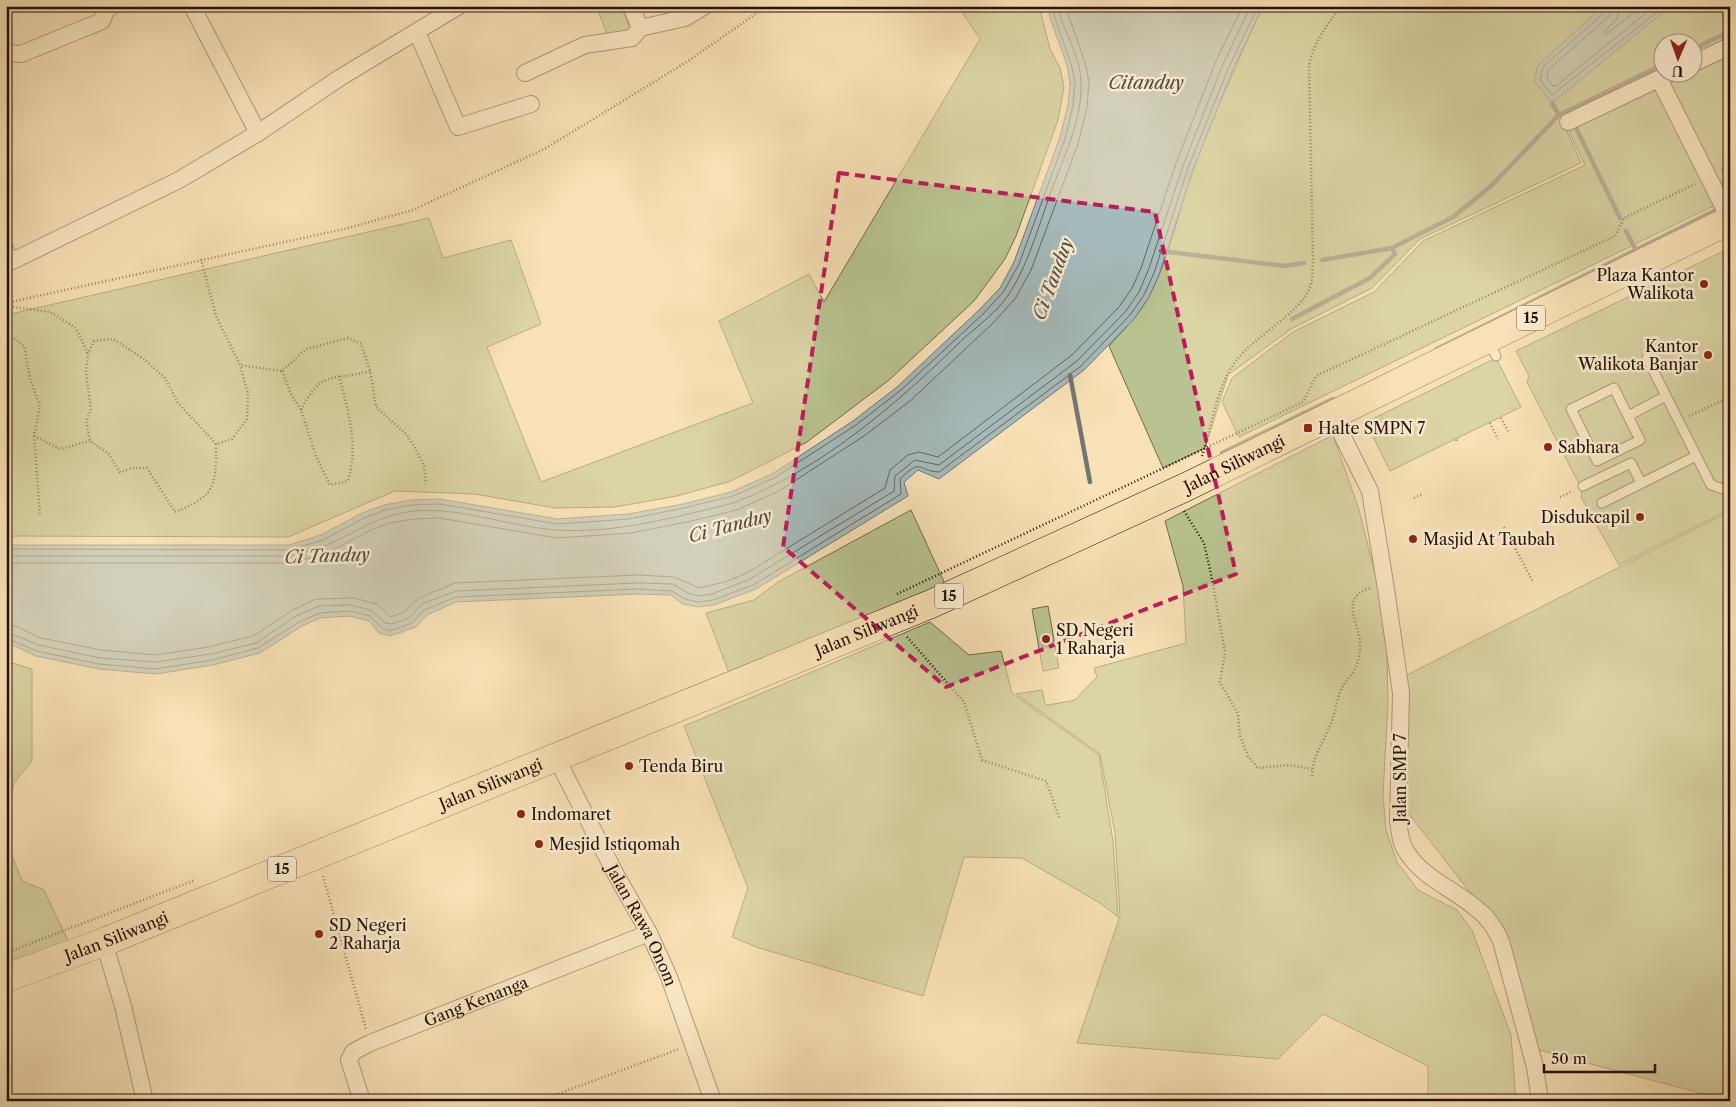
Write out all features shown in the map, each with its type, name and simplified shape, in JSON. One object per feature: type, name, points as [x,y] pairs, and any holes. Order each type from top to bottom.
[{"type":"highway","name":"Jalan Siliwangi","points":[[6,978],[104,942],[556,757],[894,607],[1184,488],[1493,348],[1730,220]]},
{"type":"street","points":[[6,53],[20,54],[102,21],[106,10],[113,6]]},
{"type":"street","points":[[192,6],[258,132]]},
{"type":"street","points":[[10,262],[179,180],[258,132],[341,77],[459,6]]},
{"type":"street","points":[[631,6],[640,28]]},
{"type":"street","points":[[525,72],[585,45],[632,38],[640,28],[685,18],[705,6]]},
{"type":"street","points":[[417,32],[458,127],[531,104]]},
{"type":"street","points":[[1704,58],[1730,46]]},
{"type":"street","points":[[1568,122],[1654,82]]},
{"type":"street","points":[[1668,82],[1707,178],[1730,220]]},
{"type":"street","name":"Jalan SMP 7","points":[[1349,412],[1370,491],[1401,692],[1398,821],[1401,839],[1406,852],[1424,871],[1479,910],[1493,925],[1502,941],[1535,1067],[1540,1101]]},
{"type":"street","name":"Jalan Rawa Onom","points":[[556,757],[615,873],[649,933],[669,977],[713,1101]]},
{"type":"street","name":"Gang Kenanga","points":[[362,1101],[349,1060],[353,1052],[370,1043],[649,933]]},
{"type":"street","points":[[104,942],[123,1006],[145,1101]]},
{"type":"lane","points":[[6,243],[10,262]]},
{"type":"lane","points":[[1647,358],[1711,485],[1723,489],[1730,485]]},
{"type":"lane","points":[[1614,388],[1640,440],[1623,448],[1597,461],[1571,409],[1614,388]]},
{"type":"lane","points":[[1628,416],[1666,396]]},
{"type":"lane","points":[[1623,448],[1641,483]]},
{"type":"lane","points":[[1602,503],[1696,456]]},
{"type":"lane","points":[[1583,486],[1631,463]]},
{"type":"path","points":[[6,305],[201,259],[344,229],[413,210],[546,148],[688,61],[767,6]]},
{"type":"path","points":[[1312,769],[1289,765],[1258,768],[1248,756],[1240,736],[1238,714],[1220,682],[1225,652],[1204,542],[1184,488],[1205,448],[1218,401],[1234,363],[1246,349],[1302,301],[1311,286],[1313,264],[1309,65],[1314,47],[1323,29],[1342,6]]},
{"type":"path","points":[[1059,817],[1046,781],[982,760],[964,702],[903,633],[894,607],[1205,448],[1303,402],[1316,376],[1615,236],[1624,218],[1730,167]]},
{"type":"path","points":[[201,259],[216,316],[240,365],[248,394],[247,419],[232,439],[216,444]]},
{"type":"path","points":[[6,305],[50,312],[76,328],[88,354]]},
{"type":"path","points":[[6,332],[24,346],[40,406],[34,436],[40,516]]},
{"type":"path","points":[[282,371],[306,349],[348,338],[361,344],[370,371],[376,408],[407,435],[424,466],[426,484]]},
{"type":"path","points":[[113,339],[144,360],[165,378],[178,403],[216,444],[216,478],[208,494],[195,504],[174,512],[147,468],[132,468],[120,472],[108,453],[90,440],[86,421],[91,410],[86,372],[88,354],[94,341],[113,339]]},
{"type":"path","points":[[240,365],[282,371]]},
{"type":"path","points":[[282,371],[292,396],[302,410],[316,456],[330,485],[348,481],[354,460],[351,442],[351,418],[339,376]]},
{"type":"path","points":[[302,410],[309,394],[320,381],[370,371]]},
{"type":"path","points":[[1678,421],[1730,397]]},
{"type":"path","points":[[1501,418],[1509,433]]},
{"type":"path","points":[[1490,423],[1498,439]]},
{"type":"path","points":[[34,436],[60,449],[90,440]]},
{"type":"path","points":[[1414,498],[1422,494]]},
{"type":"path","points":[[1504,527],[1533,582]]},
{"type":"path","points":[[1312,776],[1318,747],[1329,728],[1342,688],[1355,670],[1360,643],[1352,607],[1355,597],[1363,590],[1378,586],[1386,589]]},
{"type":"path","points":[[317,855],[370,1043]]},
{"type":"path","points":[[6,953],[197,880]]},
{"type":"path","points":[[539,1101],[692,1044]]},
{"type":"highlighted area","points":[[839,173],[1155,212],[1236,574],[946,687],[783,547]]},
{"type":"green space","points":[[621,6],[630,29],[608,37],[599,13]]},
{"type":"green space","points":[[958,6],[1039,6],[1050,49],[1060,68],[1064,87],[1058,120],[1016,236],[1005,259],[974,301],[889,380],[807,442],[731,481],[677,496],[615,507],[555,508],[475,494],[395,491],[288,537],[6,536],[6,315],[429,218],[443,258],[511,240],[541,324],[487,347],[541,482],[753,403],[719,321],[809,274],[824,302],[980,39]]},
{"type":"green space","points":[[1263,6],[1730,6],[1730,31],[1704,44],[1704,32],[1654,32],[1654,68],[1560,115],[1581,163],[1420,239],[1372,288],[1291,329],[1228,375],[1205,448],[1163,468],[1109,346],[1140,310],[1163,266],[1201,149],[1226,87]]},
{"type":"green space","points":[[1730,33],[1730,198],[1239,437],[1222,402],[1232,378],[1293,332],[1374,292],[1423,241],[1585,165],[1562,116],[1654,70],[1654,82],[1704,82],[1704,46]]},
{"type":"green space","points":[[1730,248],[1730,509],[1619,565],[1581,497],[1582,490],[1527,382],[1529,376],[1516,351]]},
{"type":"green space","points":[[1496,358],[1521,407],[1390,471],[1366,422]]},
{"type":"green space","points":[[1333,435],[1359,510],[1386,618],[1388,703],[1383,795],[1386,830],[1397,862],[1418,890],[1457,910],[1472,930],[1511,1035],[1516,1101],[1428,1101],[1428,1066],[1323,1014],[1278,1059],[1077,1043],[1120,916],[1115,833],[1100,754],[1016,694],[1042,690],[1045,704],[1048,705],[1075,700],[1097,677],[1094,668],[1186,643],[1183,586],[1165,521]]},
{"type":"green space","points":[[911,510],[947,588],[731,678],[706,613],[754,600],[778,582]]},
{"type":"green space","points":[[1730,511],[1730,1101],[1535,1049],[1507,940],[1402,805],[1405,676]]},
{"type":"green space","points":[[1048,606],[1059,668],[1043,671],[1032,609]]},
{"type":"green space","points":[[930,622],[969,655],[1001,651],[1012,693],[1099,755],[1113,841],[1118,917],[1100,903],[1022,858],[964,857],[923,996],[759,948],[732,937],[748,888],[684,726]]},
{"type":"green space","points":[[6,661],[32,669],[32,761],[14,783],[6,816]]},
{"type":"green space","points":[[6,840],[22,881],[44,890],[71,947],[6,970]]},
{"type":"water","name":"Citanduy","points":[[1050,6],[1263,6],[1233,69],[1193,170],[1159,275],[1149,297],[1134,319],[1084,370],[939,479],[918,470],[904,482],[908,496],[756,589],[714,605],[698,607],[683,604],[671,595],[638,594],[456,602],[427,615],[416,627],[390,636],[379,633],[369,621],[349,616],[320,618],[302,626],[260,653],[213,665],[156,674],[99,669],[36,656],[6,642],[6,545],[289,545],[321,535],[362,513],[384,505],[411,500],[440,499],[557,519],[628,514],[683,504],[731,492],[772,474],[853,421],[897,387],[1000,288],[1014,262],[1060,137],[1068,105],[1070,83],[1067,65],[1049,15]]},
{"type":"water","points":[[1604,6],[1671,6],[1552,103],[1534,81],[1538,65]]},
{"type":"waterway","points":[[1704,44],[1730,31]]},
{"type":"waterway","points":[[1322,260],[1392,248],[1453,217],[1491,186],[1559,115],[1654,69]]},
{"type":"waterway","points":[[1552,103],[1559,115]]},
{"type":"waterway","points":[[1573,122],[1620,218]]},
{"type":"waterway","points":[[1437,349],[1718,209]]},
{"type":"waterway","points":[[1626,231],[1636,250]]},
{"type":"waterway","points":[[1292,319],[1370,278],[1395,254],[1392,248]]},
{"type":"waterway","points":[[1161,251],[1285,266],[1304,263]]},
{"type":"waterway","points":[[1070,375],[1090,482]]},
{"type":"waterway","points":[[1222,453],[1333,399]]},
{"type":"place","name":"Plaza Kantor Walikota","points":[[1704,284]]},
{"type":"place","name":"Kantor Walikota Banjar","points":[[1708,355]]},
{"type":"place","name":"Halte SMPN 7","points":[[1308,428]]},
{"type":"place","name":"Sabhara","points":[[1548,447]]},
{"type":"place","name":"Disdukcapil","points":[[1640,517]]},
{"type":"place","name":"Masjid At Taubah","points":[[1413,539]]},
{"type":"place","name":"SD Negeri 1 Raharja","points":[[1046,639]]},
{"type":"place","name":"Tenda Biru","points":[[629,766]]},
{"type":"place","name":"Indomaret","points":[[521,814]]},
{"type":"place","name":"Mesjid Istiqomah","points":[[539,844]]},
{"type":"place","name":"SD Negeri 2 Raharja","points":[[319,934]]},
{"type":"water label","name":"Ci Tanduy","points":[[1053,279]]},
{"type":"water label","name":"Ci Tanduy","points":[[730,526]]},
{"type":"water label","name":"Ci Tanduy","points":[[327,556]]}]
